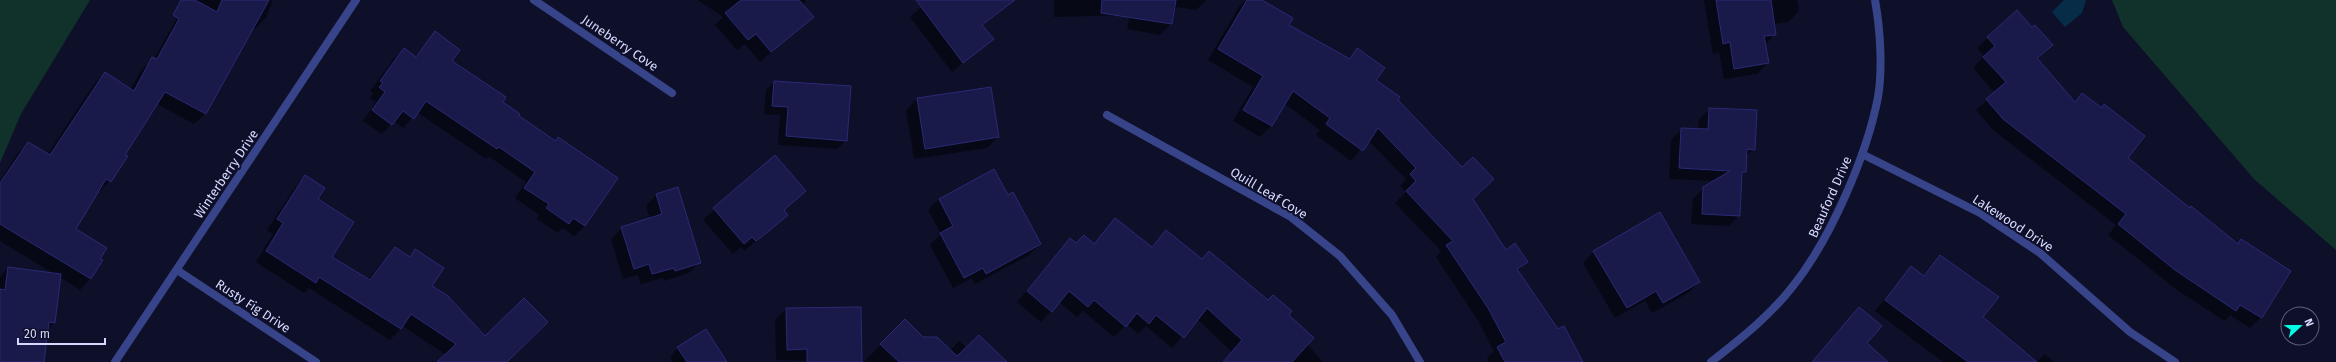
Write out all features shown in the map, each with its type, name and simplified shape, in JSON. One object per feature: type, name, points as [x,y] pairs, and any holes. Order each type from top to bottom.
[{"type":"street","name":"Winterberry Drive","points":[[115,362],[356,0]]},
{"type":"street","name":"Juneberry Cove","points":[[534,0],[672,93]]},
{"type":"street","name":"Beauford Drive","points":[[1711,362],[1749,333],[1793,287],[1822,245],[1862,154],[1878,96],[1880,30],[1875,0]]},
{"type":"street","name":"Quill Leaf Cove","points":[[1107,115],[1297,222],[1340,256],[1387,309],[1420,362]]},
{"type":"street","name":"Lakewood Drive","points":[[1862,154],[1980,213],[2040,253],[2130,332],[2175,362]]},
{"type":"street","name":"Rusty Fig Drive","points":[[177,270],[316,362]]},
{"type":"green space","points":[[0,0],[90,0],[21,114],[0,163]]},
{"type":"green space","points":[[2112,0],[2336,0],[2336,250],[2254,179],[2123,27]]},
{"type":"water","points":[[2064,0],[2086,0],[2082,13],[2065,27],[2052,12]]},
{"type":"building","points":[[181,0],[195,0],[217,12],[222,0],[269,0],[206,114],[165,92],[125,155],[128,156],[111,182],[106,179],[76,229],[107,248],[100,259],[103,260],[91,279],[0,224],[0,183],[28,142],[50,155],[105,72],[134,91],[152,57],[157,59],[179,19],[173,15]]},
{"type":"building","points":[[741,0],[799,0],[814,17],[771,52],[756,34],[748,40],[725,13]]},
{"type":"building","points":[[916,0],[1015,0],[982,25],[994,39],[963,63]]},
{"type":"building","points":[[1102,0],[1176,0],[1172,24],[1101,13]]},
{"type":"building","points":[[1247,0],[1262,0],[1293,18],[1289,25],[1350,59],[1357,48],[1385,68],[1376,80],[1400,97],[1398,100],[1462,167],[1473,157],[1494,179],[1473,199],[1506,250],[1515,243],[1528,262],[1517,269],[1558,329],[1564,326],[1583,362],[1505,362],[1497,347],[1506,342],[1488,308],[1446,245],[1453,241],[1406,191],[1416,181],[1410,174],[1416,168],[1378,128],[1363,151],[1326,124],[1330,118],[1293,91],[1272,126],[1243,110],[1263,76],[1218,49]]},
{"type":"building","points":[[1716,0],[1771,0],[1776,35],[1764,36],[1769,63],[1734,69],[1730,42],[1723,44]]},
{"type":"building","points":[[2017,10],[2032,27],[2035,25],[2053,45],[2037,58],[2075,102],[2082,93],[2102,108],[2104,104],[2145,136],[2128,158],[2190,208],[2191,206],[2238,244],[2241,239],[2291,271],[2262,318],[2240,305],[2236,311],[2175,270],[2118,224],[2126,214],[2003,119],[1986,99],[2006,82],[1983,57],[1995,46],[1987,37]]},
{"type":"building","points":[[435,31],[460,50],[452,61],[506,97],[503,102],[520,114],[519,116],[556,141],[558,137],[618,178],[585,226],[573,218],[569,224],[546,208],[549,204],[524,188],[535,172],[499,147],[497,149],[426,101],[414,119],[403,111],[392,125],[372,110],[385,92],[379,87],[383,83],[380,81],[404,48],[416,57]]},
{"type":"building","points":[[774,81],[851,86],[847,141],[786,136],[788,107],[772,106]]},
{"type":"building","points":[[991,87],[999,137],[925,149],[917,98]]},
{"type":"building","points":[[1709,108],[1757,110],[1755,150],[1747,149],[1746,172],[1742,172],[1740,216],[1702,214],[1703,187],[1730,171],[1679,168],[1681,128],[1708,129]]},
{"type":"building","points":[[775,155],[806,191],[784,210],[788,215],[756,241],[752,237],[744,244],[713,208]]},
{"type":"building","points":[[994,169],[1008,195],[1013,192],[1041,244],[986,274],[983,268],[964,278],[940,233],[953,226],[939,199]]},
{"type":"building","points":[[305,175],[325,188],[318,199],[354,222],[332,257],[370,280],[395,247],[410,257],[415,249],[444,268],[432,286],[448,296],[485,336],[524,298],[548,322],[507,362],[437,362],[456,344],[411,314],[401,329],[319,277],[316,283],[266,251],[283,223],[277,219]]},
{"type":"building","points":[[678,187],[701,263],[675,271],[674,268],[652,274],[649,264],[634,269],[621,227],[662,214],[656,194]]},
{"type":"building","points":[[1660,212],[1700,282],[1663,303],[1656,291],[1627,308],[1593,251]]},
{"type":"building","points":[[1115,218],[1152,247],[1166,230],[1202,259],[1209,251],[1268,300],[1273,295],[1292,311],[1289,315],[1314,338],[1292,362],[1223,362],[1242,340],[1207,308],[1184,338],[1156,315],[1149,324],[1137,313],[1126,327],[1094,300],[1088,307],[1069,291],[1052,312],[1027,291],[1070,238],[1076,243],[1084,235],[1094,244]]},
{"type":"building","points":[[1940,255],[1999,297],[1983,317],[2037,362],[1968,362],[1885,300],[1911,266],[1924,276]]},
{"type":"building","points":[[8,267],[61,274],[55,323],[49,322],[44,362],[0,362],[0,289],[5,290]]},
{"type":"building","points":[[861,307],[862,362],[807,362],[807,349],[787,350],[786,308]]},
{"type":"building","points":[[1859,307],[1882,326],[1867,343],[1888,362],[1812,362]]},
{"type":"building","points":[[905,319],[923,337],[937,337],[957,356],[979,335],[1007,362],[899,362],[880,344]]},
{"type":"building","points":[[706,329],[727,362],[687,362],[677,347]]}]
